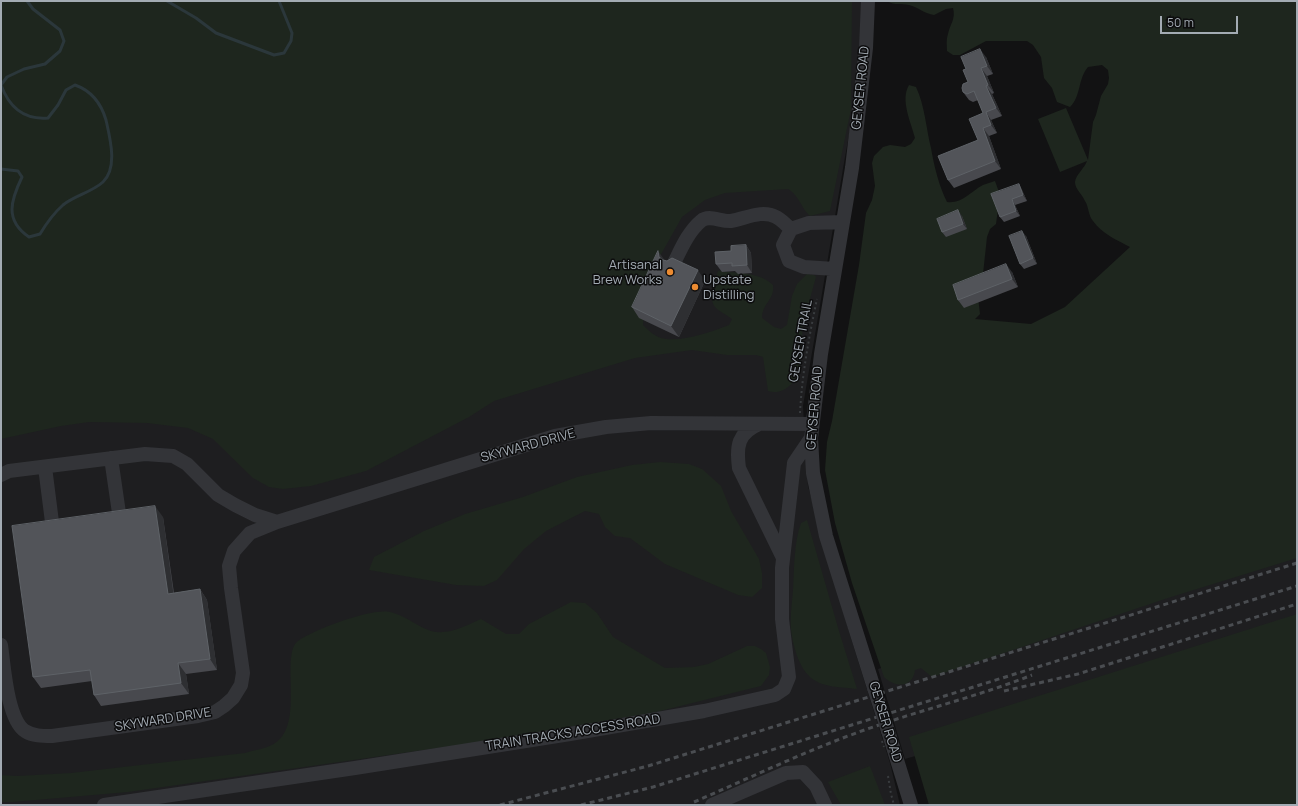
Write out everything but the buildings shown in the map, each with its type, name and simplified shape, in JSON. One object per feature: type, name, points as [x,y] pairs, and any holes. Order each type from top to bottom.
[{"type":"street","name":"GEYSER ROAD","points":[[868,1],[866,48],[852,168],[820,354],[811,438],[813,473],[826,536],[911,805]]},
{"type":"street","points":[[674,263],[686,240],[702,220],[709,218],[731,221],[760,214],[776,216],[791,228]]},
{"type":"street","points":[[791,228],[809,224],[843,222]]},
{"type":"street","points":[[791,228],[783,245],[789,261],[804,267],[835,269]]},
{"type":"street","name":"SKYWARD DRIVE","points":[[1,645],[13,715],[17,724],[24,731],[35,736],[52,736],[198,716],[215,712],[233,698],[241,685],[243,672],[230,588],[229,566],[234,551],[250,533],[277,522],[555,436],[606,427],[651,423],[812,424]]},
{"type":"street","points":[[760,423],[749,428],[741,438],[737,454],[739,468],[783,558]]},
{"type":"street","name":"TRAIN TRACKS ACCESS ROAD","points":[[104,805],[355,768],[570,734],[704,711],[775,695],[784,689],[789,678],[782,619],[783,558],[794,463],[811,438]]},
{"type":"street","points":[[1,475],[9,471],[144,454],[173,456],[187,464],[218,495],[255,515],[277,522]]},
{"type":"street","points":[[111,458],[119,513]]},
{"type":"street","points":[[45,467],[52,522]]},
{"type":"street","points":[[712,805],[786,773],[803,772],[816,786],[825,805]]},
{"type":"path","name":"GEYSER TRAIL","points":[[800,412],[807,345],[818,295]]},
{"type":"shaded area","points":[[1,1],[852,1],[851,109],[830,211],[810,216],[798,198],[788,189],[725,193],[705,200],[682,217],[655,265],[644,309],[643,325],[649,331],[661,338],[687,338],[714,331],[729,325],[732,319],[716,308],[713,304],[712,290],[718,271],[755,275],[773,285],[772,294],[764,309],[762,318],[774,327],[781,329],[787,325],[792,296],[797,284],[807,274],[814,275],[816,277],[803,324],[800,370],[798,375],[788,387],[779,392],[773,392],[768,391],[763,357],[756,355],[727,355],[692,350],[635,358],[494,401],[469,417],[366,471],[311,486],[283,489],[269,487],[253,478],[213,439],[188,428],[147,423],[89,422],[61,426],[1,439]]},
{"type":"shaded area","points":[[423,1],[861,1],[862,24],[860,76],[803,406],[808,486],[850,635],[890,763],[900,805],[1,805],[1,341]]},
{"type":"shaded area","points":[[887,1],[1297,1],[1297,558],[1168,598],[932,677],[921,668],[915,670],[914,676],[911,680],[903,684],[893,683],[884,677],[852,583],[835,523],[825,470],[827,442],[859,265],[866,213],[872,200],[875,186],[872,163],[874,156],[883,147],[890,145],[905,147],[911,144],[915,138],[906,104],[909,85],[916,87],[919,94],[935,169],[947,202],[962,199],[983,185],[995,181],[1000,195],[996,224],[990,229],[987,237],[983,274],[977,288],[980,314],[975,319],[1031,324],[1065,307],[1130,247],[1105,233],[1091,219],[1084,198],[1076,187],[1075,182],[1077,176],[1087,161],[1060,172],[1038,119],[1066,108],[1088,160],[1093,122],[1101,96],[1108,84],[1108,70],[1102,65],[1088,67],[1083,76],[1074,103],[1070,107],[1057,102],[1052,88],[1044,78],[1041,57],[1033,45],[1027,41],[986,41],[960,55],[953,55],[947,51],[947,36],[953,18],[953,8],[946,9],[934,15],[906,4]]},
{"type":"shaded area","points":[[660,462],[689,464],[702,469],[721,486],[731,511],[759,559],[762,573],[762,588],[752,597],[738,595],[665,564],[630,538],[615,536],[605,527],[599,514],[585,511],[546,531],[524,549],[497,580],[484,586],[456,585],[369,570],[374,557],[424,531],[465,514],[523,497],[577,477],[632,465]]},
{"type":"shaded area","points":[[807,520],[857,689],[826,685],[815,681],[802,667],[795,649],[791,630],[791,620],[795,556],[801,523]]},
{"type":"shaded area","points":[[1297,536],[1297,638],[1152,687],[905,759],[878,669]]},
{"type":"shaded area","points":[[571,602],[585,603],[597,613],[613,637],[665,668],[694,667],[708,664],[747,646],[755,646],[766,653],[770,667],[769,675],[761,686],[656,712],[487,741],[128,792],[1,802],[1,775],[17,776],[71,773],[245,753],[272,745],[282,736],[288,724],[291,708],[291,661],[293,649],[298,641],[306,636],[343,620],[370,613],[390,612],[400,615],[433,631],[447,632],[461,628],[481,619],[506,634],[519,634],[529,624]]},
{"type":"shaded area","points":[[1297,614],[1297,805],[929,805],[909,737]]},
{"type":"shaded area","points":[[870,766],[885,805],[841,805],[828,782]]},
{"type":"waterway","points":[[1,169],[18,171],[22,177],[15,194],[12,209],[16,224],[29,237],[40,234],[50,219],[63,205],[72,199],[94,189],[103,182],[108,176],[112,161],[111,144],[106,120],[101,108],[91,94],[75,85],[66,90],[58,105],[48,118],[39,118],[32,117],[18,110],[8,100],[4,93],[1,85],[7,77],[24,69],[45,64],[60,51],[64,41],[60,30],[33,9],[27,1]]},
{"type":"waterway","points":[[167,1],[196,18],[216,33],[274,55],[284,53],[291,41],[292,33],[279,1]]},
{"type":"railway","points":[[500,805],[648,766],[1297,563]]},
{"type":"railway","points":[[581,805],[653,787],[1297,586]]},
{"type":"railway","points":[[1004,691],[1078,674],[1297,604]]},
{"type":"railway","points":[[694,802],[807,752],[853,734],[896,719],[994,689],[1032,675]]},
{"type":"place","name":"Artisanal Brew Works","points":[[670,272]]},
{"type":"place","name":"Upstate Distilling","points":[[695,287]]}]
